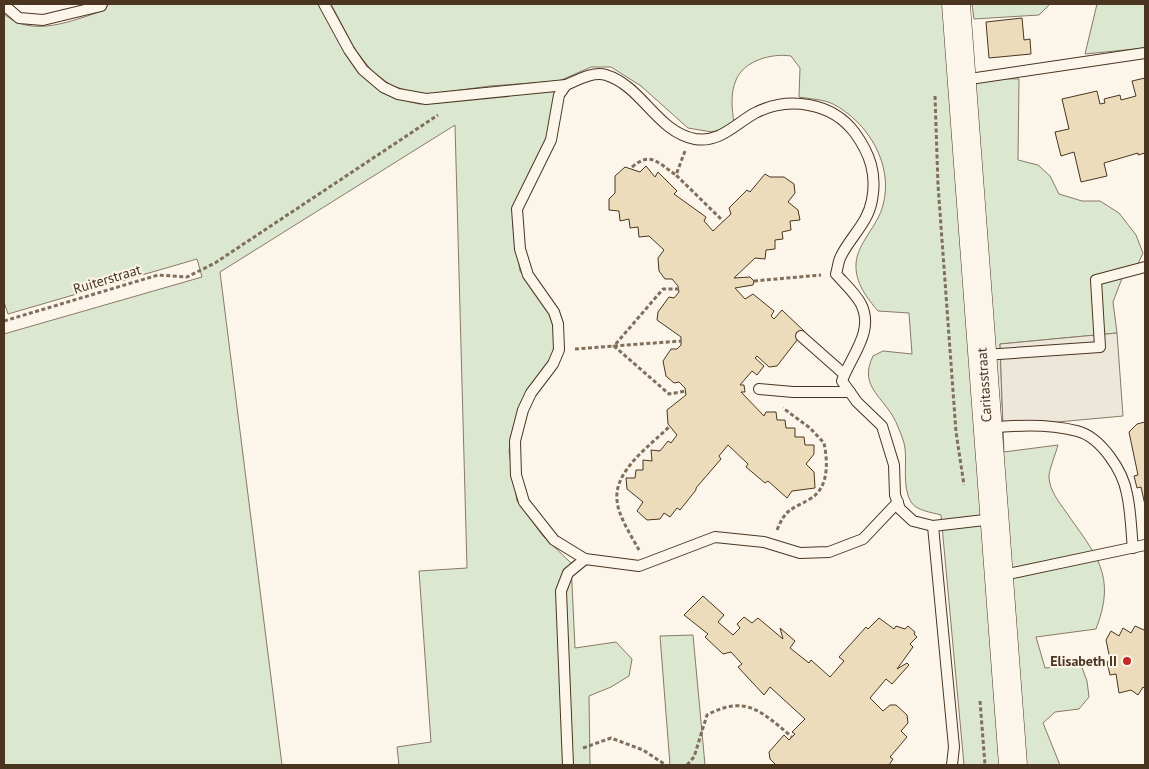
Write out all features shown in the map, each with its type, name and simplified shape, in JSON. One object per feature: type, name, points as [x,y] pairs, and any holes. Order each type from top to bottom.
[{"type":"street","name":"Caritasstraat","points":[[956,4],[988,428],[982,520],[999,576],[1013,765]]},
{"type":"lane","points":[[4,5],[19,18],[43,20],[101,6],[102,4]]},
{"type":"lane","points":[[324,4],[348,50],[363,70],[383,87],[398,94],[426,99],[566,85],[588,76],[605,75],[629,90],[667,126],[694,139],[719,138],[757,112],[783,104],[808,104],[832,113],[851,128],[868,150],[875,176],[868,217],[840,257],[836,274],[861,304],[865,326],[859,348],[842,381],[882,426],[894,465],[895,494],[900,509],[913,521],[934,526],[982,520]]},
{"type":"lane","points":[[962,80],[1145,53]]},
{"type":"lane","points":[[566,85],[560,95],[551,140],[517,208],[520,249],[528,275],[554,312],[558,324],[559,350],[553,364],[531,393],[523,410],[515,441],[516,475],[524,502],[554,540],[585,559],[639,566],[715,537],[771,544],[800,553],[829,552],[863,539],[898,502]]},
{"type":"lane","points":[[982,356],[1100,347],[1096,280],[1145,267]]},
{"type":"lane","points":[[801,336],[844,374]]},
{"type":"lane","points":[[759,389],[850,392]]},
{"type":"lane","points":[[988,428],[1047,427],[1078,431],[1103,447],[1116,466],[1127,493],[1133,548]]},
{"type":"lane","points":[[934,526],[954,748],[952,765]]},
{"type":"lane","points":[[999,576],[1145,545]]},
{"type":"lane","points":[[568,764],[561,591],[568,573],[585,559]]},
{"type":"path","points":[[935,89],[938,184],[956,432],[982,520]]},
{"type":"path","name":"Ruiterstraat","points":[[4,322],[158,275],[187,277],[215,263],[469,95]]},
{"type":"path","points":[[676,175],[690,137]]},
{"type":"path","points":[[632,167],[642,159],[651,158],[676,175],[723,221]]},
{"type":"path","points":[[754,281],[836,274]]},
{"type":"path","points":[[614,346],[663,289],[679,289]]},
{"type":"path","points":[[559,350],[681,341]]},
{"type":"path","points":[[614,346],[669,394],[686,391]]},
{"type":"path","points":[[759,389],[810,428],[824,443],[826,454],[826,472],[819,491],[811,499],[790,508],[782,518],[771,544]]},
{"type":"path","points":[[646,564],[626,525],[617,500],[619,484],[629,466],[670,426]]},
{"type":"path","points":[[980,696],[984,765]]},
{"type":"path","points":[[687,765],[694,756],[707,716],[720,708],[748,706],[763,712],[792,737]]},
{"type":"path","points":[[568,764],[583,748],[611,738],[643,750],[666,765]]},
{"type":"green space","points":[[108,4],[320,4],[356,68],[367,80],[381,90],[398,98],[419,104],[554,91],[556,96],[545,145],[515,203],[513,227],[520,271],[552,316],[555,329],[553,353],[513,428],[509,451],[517,501],[543,536],[571,563],[575,648],[616,642],[632,659],[629,676],[611,687],[589,696],[590,765],[399,765],[397,747],[431,742],[419,571],[467,568],[455,125],[220,272],[282,765],[4,765],[4,334],[202,277],[197,259],[8,314],[4,302],[4,14],[15,21],[27,25],[53,25],[105,10]]},
{"type":"green space","points":[[331,4],[945,4],[975,78],[1019,79],[1018,160],[1038,165],[1050,176],[1059,194],[1082,201],[1100,201],[1119,213],[1136,235],[1143,253],[1137,266],[1124,273],[1113,302],[1117,333],[1000,344],[1004,452],[1058,445],[1049,475],[1051,487],[1094,554],[1104,580],[1102,610],[1096,629],[1036,637],[1045,668],[1081,665],[1087,681],[1089,697],[1079,709],[1055,712],[1043,723],[1060,765],[964,765],[941,515],[920,509],[911,502],[908,496],[905,475],[905,448],[902,438],[893,417],[875,393],[869,377],[869,367],[873,356],[883,351],[912,354],[909,313],[878,311],[866,295],[857,278],[857,256],[883,205],[885,175],[875,146],[857,122],[846,112],[829,102],[799,97],[800,68],[791,56],[784,55],[760,59],[745,67],[734,85],[732,107],[734,123],[725,129],[712,132],[688,128],[641,86],[611,67],[591,67],[559,81],[490,86],[423,95],[392,86],[372,71],[356,51]]},
{"type":"green space","points":[[972,4],[1050,4],[1039,15],[974,19]]},
{"type":"green space","points":[[1097,4],[1145,4],[1145,48],[1085,54]]},
{"type":"green space","points":[[693,635],[705,765],[670,765],[660,636]]},
{"type":"shaded area","points":[[1117,333],[1123,416],[1003,427],[1000,344]]},
{"type":"building","points":[[1022,18],[1024,40],[1030,39],[1031,54],[989,58],[986,22]]},
{"type":"building","points":[[1145,78],[1145,153],[1138,155],[1138,153],[1104,163],[1107,176],[1081,182],[1074,152],[1061,156],[1055,132],[1069,129],[1062,99],[1097,91],[1100,104],[1105,103],[1104,99],[1120,95],[1121,100],[1136,96],[1132,81]]},
{"type":"building","points":[[646,166],[655,177],[658,172],[677,191],[674,194],[706,217],[704,221],[713,231],[731,214],[729,208],[747,190],[750,192],[765,174],[770,177],[784,177],[794,184],[795,193],[788,202],[798,210],[800,220],[790,221],[791,230],[782,232],[783,239],[775,240],[775,249],[766,250],[765,259],[755,258],[734,278],[750,277],[754,281],[753,285],[735,288],[745,299],[753,294],[774,311],[771,316],[774,319],[782,310],[804,331],[777,366],[769,367],[757,356],[755,358],[764,366],[757,375],[752,371],[740,385],[744,385],[745,392],[741,392],[764,416],[766,412],[776,412],[777,420],[785,420],[786,428],[795,428],[795,437],[804,437],[805,445],[814,445],[814,454],[806,464],[814,472],[815,488],[792,491],[787,498],[768,481],[765,483],[746,467],[748,464],[728,445],[719,456],[721,459],[680,510],[677,508],[670,517],[664,513],[660,519],[647,520],[637,511],[643,502],[627,489],[626,478],[635,478],[636,470],[643,470],[643,460],[652,461],[651,450],[660,451],[668,441],[671,443],[677,435],[668,424],[667,410],[686,395],[685,388],[679,382],[674,383],[666,376],[663,361],[671,349],[677,349],[681,345],[681,337],[657,320],[658,312],[669,297],[674,298],[679,292],[678,286],[672,279],[665,279],[659,271],[658,258],[664,250],[649,236],[639,237],[638,227],[630,228],[629,219],[620,221],[619,211],[609,210],[609,199],[615,193],[615,176],[625,167],[640,172]]},
{"type":"building","points":[[1145,422],[1145,505],[1141,487],[1137,488],[1134,476],[1138,475],[1129,432],[1137,424]]},
{"type":"building","points":[[703,596],[724,615],[718,622],[733,635],[740,628],[737,624],[744,617],[752,623],[758,618],[783,639],[780,628],[795,641],[790,648],[809,663],[811,660],[830,677],[844,661],[839,657],[866,627],[868,629],[879,618],[894,629],[896,626],[905,629],[908,626],[915,632],[914,634],[917,637],[910,644],[913,647],[897,669],[907,663],[909,665],[892,684],[886,679],[870,698],[883,711],[890,705],[896,705],[907,715],[908,723],[901,731],[907,737],[890,757],[893,759],[889,765],[776,765],[770,759],[769,752],[784,735],[789,740],[795,734],[792,732],[805,719],[770,687],[764,695],[738,667],[742,664],[731,652],[723,654],[705,637],[708,634],[684,615]]},
{"type":"building","name":"Elisabeth II","points":[[1135,626],[1144,630],[1145,628],[1145,689],[1143,687],[1138,695],[1131,690],[1119,693],[1116,674],[1110,675],[1107,662],[1110,659],[1106,640],[1111,631],[1119,636],[1123,628],[1131,633]]},
{"type":"place","name":"Elisabeth II","points":[[1127,661]]}]
